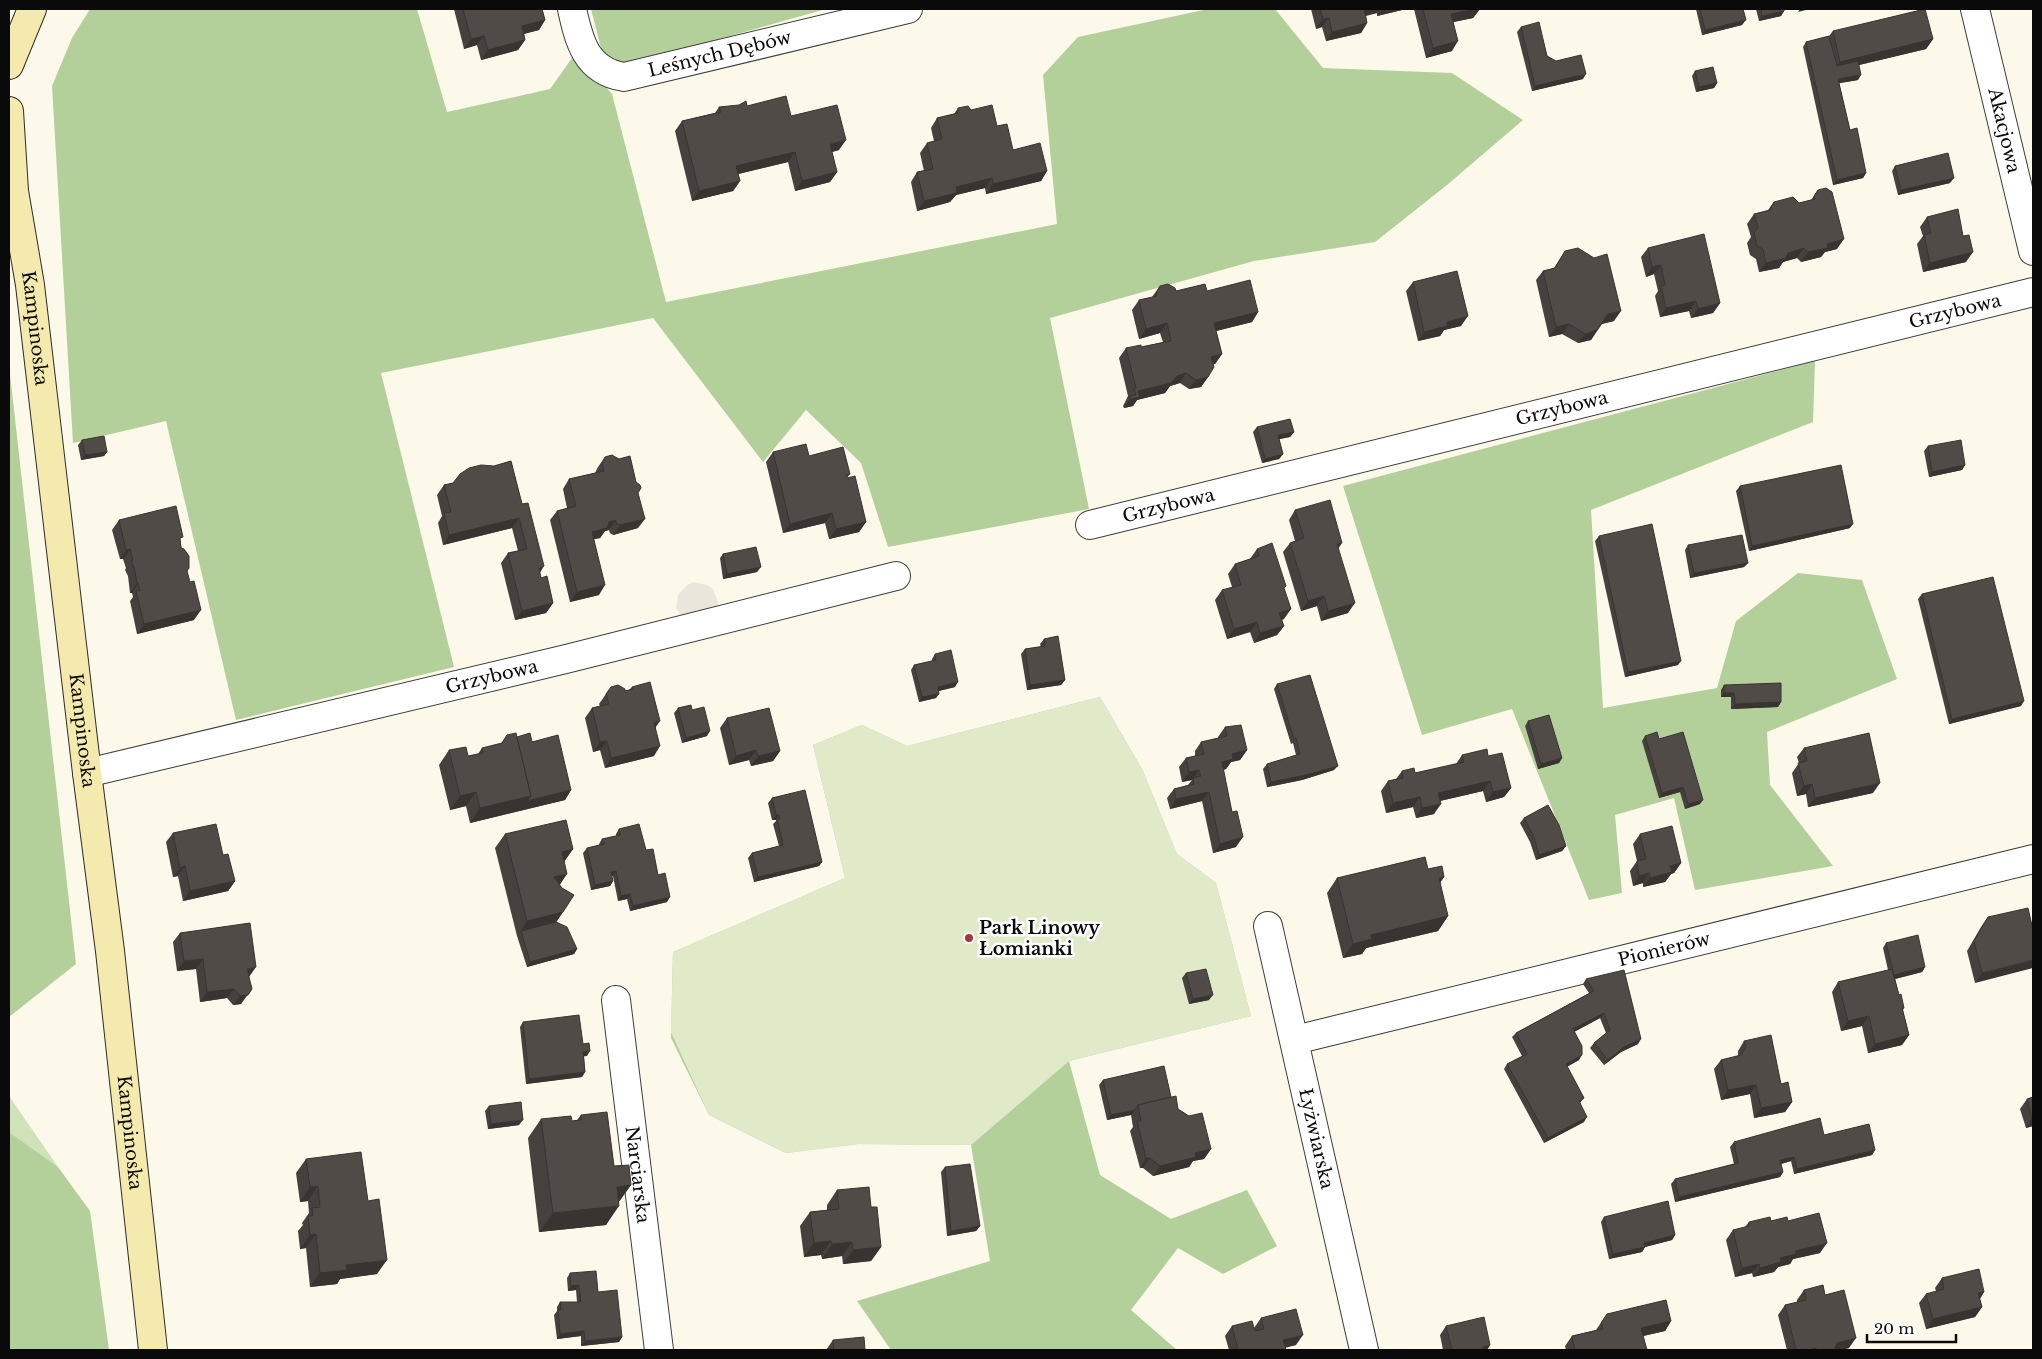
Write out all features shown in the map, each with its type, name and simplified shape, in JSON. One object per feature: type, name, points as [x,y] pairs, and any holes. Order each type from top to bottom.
[{"type":"main road","points":[[9,65],[32,9]]},
{"type":"main road","name":"Kampinoska","points":[[9,111],[14,191],[31,295],[87,773],[110,951],[153,1350]]},
{"type":"street","name":"Leśnych Dębów","points":[[572,9],[579,39],[588,57],[610,74],[624,76],[908,9]]},
{"type":"street","name":"Akacjowa","points":[[1975,9],[2033,251]]},
{"type":"street","name":"Grzybowa","points":[[1090,525],[2033,292]]},
{"type":"street","name":"Grzybowa","points":[[87,773],[556,661],[896,576]]},
{"type":"street","name":"Pionierów","points":[[1294,1040],[2033,859]]},
{"type":"street","name":"Łyżwiarska","points":[[1268,926],[1364,1350]]},
{"type":"street","name":"Narciarska","points":[[616,1000],[659,1350]]},
{"type":"green space","points":[[90,9],[417,9],[447,112],[550,89],[572,58],[592,71],[612,94],[666,302],[1057,224],[1043,75],[1078,37],[1208,9],[1275,9],[1323,68],[1452,73],[1523,120],[1447,185],[1375,242],[1254,261],[1050,318],[1089,509],[888,547],[861,463],[806,410],[763,462],[653,318],[381,373],[454,667],[236,720],[166,421],[73,443],[52,86],[72,38]]},
{"type":"green space","points":[[591,9],[826,9],[617,68],[603,56]]},
{"type":"green space","points":[[1815,361],[1813,422],[1591,510],[1603,708],[1717,688],[1736,621],[1798,573],[1862,580],[1897,679],[1767,732],[1770,785],[1833,866],[1695,890],[1674,798],[1615,815],[1622,893],[1589,900],[1512,709],[1422,735],[1343,486]]},
{"type":"green space","points":[[9,365],[76,964],[9,1017]]},
{"type":"green space","name":"Park Linowy Łomianki","points":[[1100,697],[1142,769],[1177,854],[1216,883],[1251,1016],[1069,1061],[1100,1175],[1171,1219],[1247,1190],[1277,1246],[1223,1274],[1178,1248],[1131,1310],[1177,1350],[891,1350],[857,1301],[990,1261],[971,1145],[858,1144],[786,1153],[709,1115],[671,1038],[673,952],[845,878],[813,745],[862,725],[907,746]]},
{"type":"green space","name":"Park Linowy Łomianki","points":[[1100,697],[1142,769],[1177,854],[1216,883],[1251,1016],[1069,1061],[971,1145],[858,1144],[786,1153],[709,1115],[671,1032],[673,952],[845,878],[813,745],[862,725],[907,746]]},
{"type":"green space","points":[[9,1096],[58,1167],[9,1132]]},
{"type":"green space","points":[[9,1132],[58,1167],[90,1211],[109,1350],[9,1350]]},
{"type":"shaded area","points":[[694,582],[707,585],[713,589],[718,602],[717,609],[684,620],[676,608],[678,595],[687,585]]},
{"type":"building","points":[[463,9],[542,9],[545,20],[522,26],[525,40],[488,50],[484,36],[471,39]]},
{"type":"building","points":[[1320,9],[1364,9],[1367,23],[1332,32],[1329,18],[1323,19]]},
{"type":"building","points":[[1423,9],[1476,9],[1451,14],[1458,41],[1433,48]]},
{"type":"building","points":[[1700,9],[1743,9],[1746,20],[1705,30]]},
{"type":"building","points":[[1761,9],[1784,9],[1784,11],[1762,16]]},
{"type":"building","points":[[1925,9],[1933,39],[1840,62],[1833,31]]},
{"type":"building","points":[[1539,22],[1547,56],[1556,61],[1581,55],[1586,74],[1535,86],[1521,27]]},
{"type":"building","points":[[1829,36],[1837,66],[1858,61],[1861,75],[1838,79],[1850,130],[1857,128],[1866,173],[1837,180],[1806,42]]},
{"type":"building","points":[[1713,67],[1717,83],[1699,87],[1695,71]]},
{"type":"building","points":[[786,96],[791,116],[837,105],[846,140],[830,144],[837,172],[802,181],[795,152],[736,166],[740,181],[699,191],[682,121],[721,112],[719,107],[739,105],[746,101],[747,106]]},
{"type":"building","points":[[992,105],[997,126],[1007,124],[1013,150],[1040,143],[1047,171],[993,184],[992,178],[956,187],[957,193],[924,201],[917,172],[933,169],[927,143],[942,139],[937,118],[958,113],[958,108],[968,106],[971,110]]},
{"type":"building","points":[[1948,153],[1954,178],[1901,190],[1895,166]]},
{"type":"building","points":[[1826,188],[1832,192],[1844,239],[1827,244],[1828,248],[1808,252],[1804,248],[1788,253],[1786,258],[1766,263],[1763,249],[1757,246],[1754,233],[1758,227],[1754,214],[1771,210],[1774,202],[1793,197],[1799,203],[1815,199],[1814,196],[1818,190]]},
{"type":"building","points":[[1958,209],[1963,236],[1969,235],[1973,252],[1930,263],[1924,235],[1931,233],[1927,217]]},
{"type":"building","points":[[1704,234],[1720,303],[1698,309],[1696,301],[1666,308],[1661,286],[1665,285],[1661,265],[1652,267],[1648,248]]},
{"type":"building","points":[[1578,248],[1594,258],[1607,254],[1621,311],[1608,314],[1597,330],[1585,334],[1569,324],[1556,327],[1543,271],[1555,268],[1565,251]]},
{"type":"building","points":[[1457,271],[1468,316],[1447,322],[1447,326],[1424,332],[1413,282]]},
{"type":"building","points":[[1250,280],[1258,312],[1214,323],[1222,354],[1211,357],[1214,367],[1208,377],[1196,380],[1186,373],[1177,376],[1171,383],[1138,391],[1140,397],[1130,399],[1130,396],[1136,395],[1134,389],[1136,388],[1126,348],[1171,341],[1167,323],[1146,329],[1139,300],[1157,296],[1156,293],[1160,286],[1168,284],[1175,288],[1176,291],[1205,284],[1207,291]]},
{"type":"building","points":[[1290,419],[1294,432],[1278,435],[1283,454],[1265,459],[1257,427]]},
{"type":"building","points":[[104,436],[107,452],[85,455],[82,440]]},
{"type":"building","points":[[1961,440],[1965,465],[1932,472],[1928,446]]},
{"type":"building","points":[[806,444],[809,456],[843,447],[850,474],[846,475],[847,478],[855,476],[866,522],[836,529],[832,513],[790,524],[773,452]]},
{"type":"building","points":[[612,455],[619,459],[630,456],[636,482],[641,488],[638,493],[645,519],[620,525],[616,523],[616,520],[609,522],[607,528],[592,532],[605,585],[577,592],[557,511],[576,506],[569,479],[604,471],[602,463],[605,457]]},
{"type":"building","points":[[511,461],[522,504],[528,503],[544,566],[539,568],[541,578],[547,576],[553,603],[522,611],[508,553],[527,549],[519,518],[449,535],[444,513],[451,512],[444,485],[453,483],[460,474],[469,468],[481,465],[494,466]]},
{"type":"building","points":[[1841,465],[1853,524],[1752,546],[1740,486]]},
{"type":"building","points":[[1330,500],[1342,543],[1337,544],[1355,603],[1328,611],[1324,596],[1308,601],[1290,543],[1304,538],[1295,510]]},
{"type":"building","points":[[176,506],[183,537],[180,538],[181,548],[189,556],[189,568],[187,571],[190,582],[194,581],[201,610],[144,624],[136,591],[140,590],[131,561],[133,560],[130,549],[126,550],[119,520]]},
{"type":"building","points":[[1652,524],[1681,661],[1628,672],[1599,536]]},
{"type":"building","points":[[1742,535],[1748,563],[1694,573],[1688,545]]},
{"type":"building","points":[[1272,543],[1286,586],[1284,588],[1291,609],[1279,613],[1284,626],[1260,633],[1257,622],[1234,629],[1222,590],[1241,585],[1235,564],[1259,556],[1257,549]]},
{"type":"building","points":[[756,547],[761,567],[727,574],[723,554]]},
{"type":"building","points":[[1993,577],[2024,701],[1952,719],[1922,594]]},
{"type":"building","points":[[1058,636],[1065,680],[1030,685],[1025,649],[1045,646],[1044,639]]},
{"type":"building","points":[[951,650],[958,682],[938,687],[939,694],[922,697],[914,665],[936,660],[935,654]]},
{"type":"building","points":[[1310,675],[1338,766],[1271,782],[1267,764],[1300,754],[1277,684]]},
{"type":"building","points":[[650,682],[660,721],[654,723],[660,746],[611,758],[607,741],[600,742],[592,708],[609,704],[606,694],[611,687],[618,685],[625,689],[625,691]]},
{"type":"building","points":[[1781,683],[1781,702],[1735,704],[1734,693],[1724,693],[1724,685]]},
{"type":"building","points":[[691,705],[692,710],[704,707],[710,731],[686,738],[678,708]]},
{"type":"building","points":[[769,708],[780,751],[758,756],[756,750],[736,756],[727,718]]},
{"type":"building","points":[[1549,715],[1562,758],[1541,764],[1528,721]]},
{"type":"building","points":[[1241,725],[1247,750],[1232,754],[1233,759],[1222,762],[1232,812],[1237,811],[1243,837],[1220,844],[1209,792],[1176,799],[1174,789],[1194,784],[1193,778],[1201,776],[1199,770],[1189,772],[1186,758],[1204,754],[1201,742],[1227,736],[1225,727]]},
{"type":"building","points":[[1657,732],[1659,739],[1683,732],[1703,800],[1688,804],[1683,787],[1662,793],[1645,736]]},
{"type":"building","points":[[516,733],[531,796],[480,808],[476,792],[460,796],[449,750],[466,747],[468,756],[483,753],[482,748],[502,743],[507,735]]},
{"type":"building","points":[[530,733],[532,742],[558,735],[571,790],[527,801],[531,796],[517,737]]},
{"type":"building","points":[[1869,733],[1880,783],[1815,798],[1812,784],[1804,786],[1798,763],[1807,761],[1804,748]]},
{"type":"building","points":[[1487,749],[1488,756],[1502,753],[1511,788],[1493,792],[1490,781],[1438,793],[1441,804],[1422,808],[1420,797],[1393,803],[1388,781],[1403,778],[1402,771],[1414,768],[1415,773],[1464,762],[1462,755]]},
{"type":"building","points":[[805,790],[822,862],[758,877],[752,853],[783,845],[777,819],[780,819],[779,815],[776,815],[772,798]]},
{"type":"building","points":[[1548,805],[1559,825],[1566,846],[1539,855],[1534,837],[1524,818]]},
{"type":"building","points":[[566,820],[573,849],[562,852],[567,874],[554,877],[562,888],[574,895],[563,912],[527,921],[505,834]]},
{"type":"building","points":[[216,824],[223,855],[228,854],[235,881],[190,891],[185,866],[180,868],[173,833]]},
{"type":"building","points":[[639,824],[646,850],[653,849],[658,875],[665,873],[670,897],[633,906],[630,894],[621,896],[616,871],[611,872],[613,881],[595,885],[587,848],[604,844],[602,839],[620,835],[619,829]]},
{"type":"building","points":[[1672,826],[1681,863],[1670,866],[1672,872],[1650,878],[1649,873],[1639,876],[1637,861],[1646,859],[1640,834]]},
{"type":"building","points":[[1425,857],[1428,869],[1442,866],[1444,877],[1439,878],[1448,916],[1371,935],[1372,939],[1353,944],[1337,878]]},
{"type":"building","points":[[2028,908],[2033,930],[2033,960],[1982,973],[1974,941],[1988,917]]},
{"type":"building","points":[[556,922],[567,927],[577,949],[530,962],[521,931]]},
{"type":"building","points":[[250,923],[256,967],[247,969],[252,989],[248,995],[240,996],[234,989],[207,992],[203,959],[184,961],[180,933]]},
{"type":"building","points":[[1918,935],[1925,967],[1894,975],[1886,943]]},
{"type":"building","points":[[1206,969],[1213,995],[1193,999],[1186,973]]},
{"type":"building","points":[[1892,969],[1899,995],[1901,994],[1904,1008],[1902,1008],[1909,1035],[1875,1044],[1869,1016],[1848,1021],[1838,982]]},
{"type":"building","points":[[1624,970],[1641,1039],[1624,1047],[1608,1060],[1594,1043],[1610,1030],[1604,1013],[1573,1029],[1582,1046],[1582,1055],[1566,1064],[1584,1098],[1579,1101],[1587,1117],[1548,1138],[1507,1064],[1527,1054],[1516,1033],[1594,991],[1586,979]]},
{"type":"building","points":[[579,1015],[583,1044],[589,1043],[590,1051],[583,1052],[585,1072],[529,1079],[523,1022]]},
{"type":"building","points":[[1771,1035],[1781,1084],[1788,1082],[1792,1102],[1761,1108],[1756,1085],[1728,1090],[1721,1060],[1741,1055],[1746,1048],[1744,1041]]},
{"type":"building","points":[[1164,1066],[1171,1097],[1138,1105],[1135,1110],[1111,1115],[1103,1080]]},
{"type":"building","points":[[1176,1096],[1178,1109],[1189,1116],[1202,1113],[1211,1149],[1195,1153],[1196,1157],[1160,1166],[1150,1158],[1146,1158],[1137,1121],[1141,1121],[1138,1105]]},
{"type":"building","points":[[2033,1097],[2033,1118],[2032,1118],[2027,1099]]},
{"type":"building","points":[[521,1102],[523,1120],[491,1124],[489,1106]]},
{"type":"building","points":[[607,1112],[614,1166],[629,1165],[631,1185],[617,1187],[619,1206],[553,1213],[541,1119],[571,1116],[572,1121],[581,1120],[581,1115]]},
{"type":"building","points":[[1820,1118],[1824,1135],[1869,1124],[1875,1150],[1797,1169],[1794,1157],[1780,1160],[1783,1172],[1679,1197],[1675,1179],[1738,1163],[1734,1142]]},
{"type":"building","points":[[361,1152],[368,1201],[379,1199],[387,1260],[346,1265],[347,1270],[320,1273],[316,1234],[310,1235],[308,1216],[313,1216],[312,1208],[320,1207],[318,1186],[310,1187],[306,1159]]},
{"type":"building","points":[[970,1164],[980,1226],[951,1231],[945,1167]]},
{"type":"building","points":[[869,1187],[871,1207],[877,1207],[881,1247],[853,1250],[852,1242],[832,1244],[831,1241],[814,1243],[810,1212],[839,1209],[837,1190]]},
{"type":"building","points":[[1668,1201],[1675,1235],[1644,1243],[1645,1247],[1613,1254],[1604,1217]]},
{"type":"building","points":[[1819,1213],[1827,1243],[1795,1251],[1796,1254],[1780,1258],[1781,1262],[1760,1268],[1759,1264],[1742,1268],[1733,1230],[1749,1226],[1749,1222],[1770,1217],[1771,1221],[1787,1217],[1788,1221]]},
{"type":"building","points":[[1979,1269],[1984,1292],[1978,1293],[1982,1307],[1933,1319],[1926,1294],[1944,1289],[1942,1278]]},
{"type":"building","points":[[596,1271],[598,1292],[617,1290],[622,1337],[585,1341],[584,1331],[560,1334],[558,1310],[561,1310],[560,1302],[581,1302],[579,1285],[571,1286],[570,1273]]},
{"type":"building","points":[[1823,1285],[1825,1295],[1844,1290],[1856,1338],[1837,1343],[1834,1350],[1816,1350],[1816,1348],[1796,1350],[1785,1305],[1806,1300],[1804,1290]]},
{"type":"building","points":[[1666,1300],[1671,1321],[1641,1328],[1647,1350],[1575,1350],[1572,1336],[1603,1329],[1601,1323],[1607,1314]]},
{"type":"building","points":[[1296,1309],[1303,1335],[1283,1340],[1286,1350],[1238,1350],[1232,1326],[1252,1321],[1255,1331],[1264,1329],[1261,1318]]},
{"type":"building","points":[[1484,1317],[1490,1345],[1483,1347],[1483,1350],[1452,1350],[1446,1326]]},
{"type":"building","points":[[864,1337],[865,1350],[834,1350],[833,1340]]},
{"type":"place","name":"Park Linowy Łomianki","points":[[969,938]]}]
